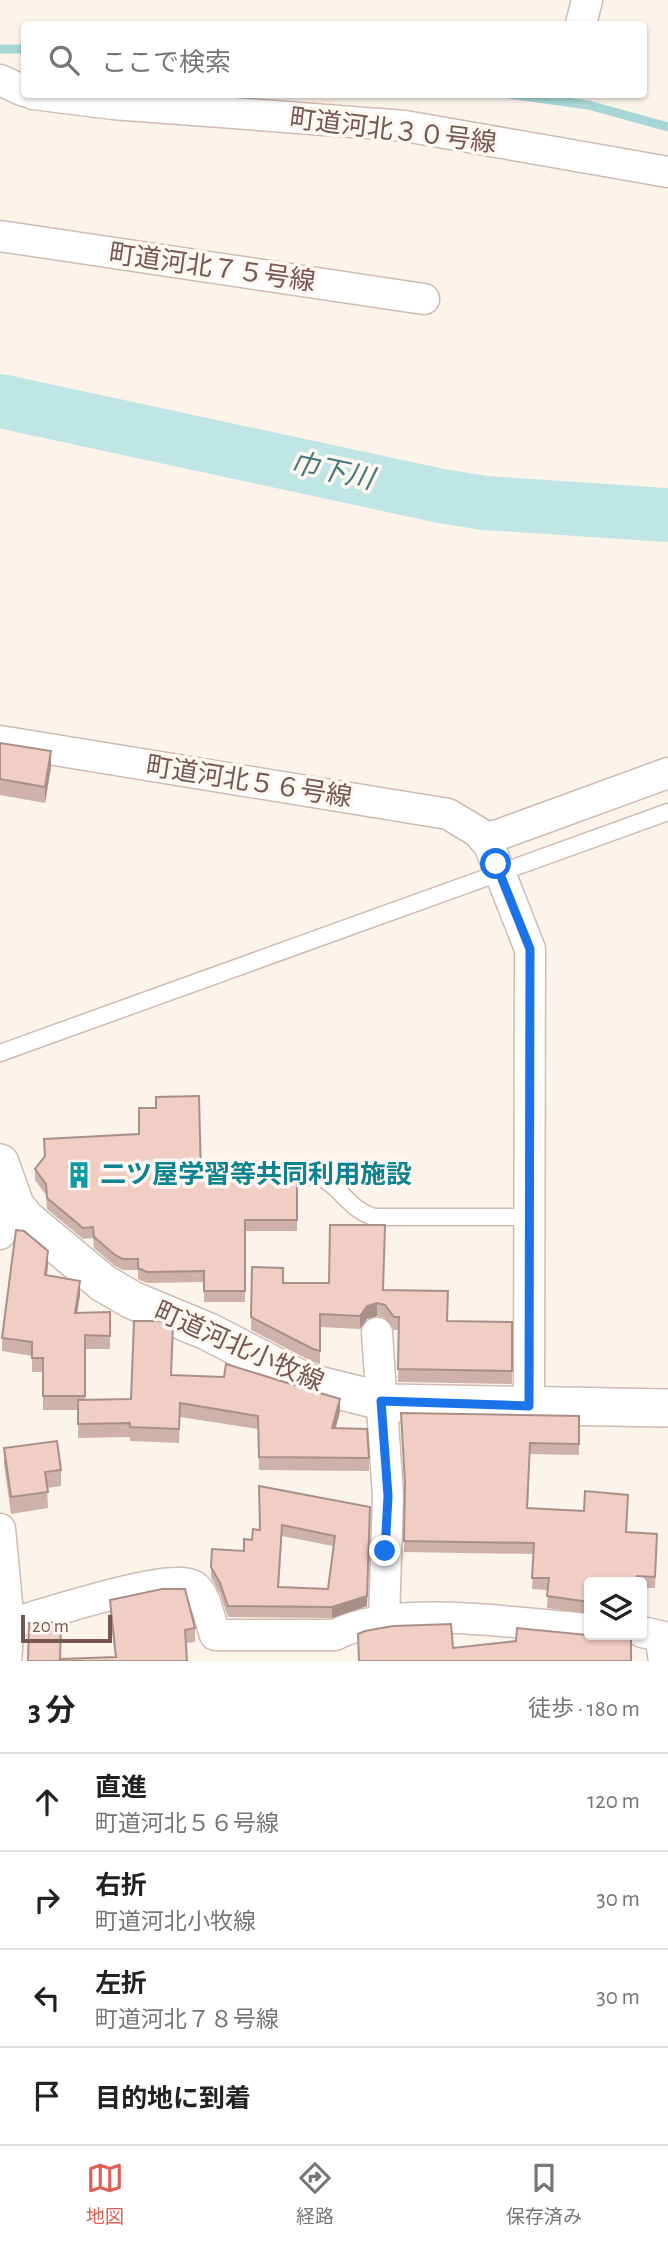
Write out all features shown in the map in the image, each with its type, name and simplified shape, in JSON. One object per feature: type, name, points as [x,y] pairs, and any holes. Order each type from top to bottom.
[{"type":"street","points":[[582,21],[587,0]]},
{"type":"street","points":[[0,71],[21,68]]},
{"type":"street","points":[[0,80],[21,90]]},
{"type":"street","name":"町道河北３０号線","points":[[65,98],[405,126],[668,172]]},
{"type":"street","name":"町道河北７５号線","points":[[0,236],[424,299]]},
{"type":"street","name":"町道河北５６号線","points":[[0,741],[448,814],[492,855]]},
{"type":"street","points":[[529,1406],[530,949],[492,855],[498,835],[668,773]]},
{"type":"street","name":"町道河北小牧線","points":[[0,1163],[5,1219],[26,1219],[103,1283],[132,1300],[209,1332],[306,1382],[381,1401],[668,1408]]},
{"type":"street","points":[[377,1333],[388,1496],[384,1619]]},
{"type":"street","points":[[0,1529],[9,1624],[6,1661]]},
{"type":"street","points":[[9,1624],[146,1586],[188,1583],[200,1591],[215,1635],[335,1635],[384,1619],[584,1629]]},
{"type":"street","points":[[647,1633],[660,1636],[664,1661]]},
{"type":"lane","points":[[0,1053],[492,855],[668,812]]},
{"type":"lane","points":[[231,1176],[294,1175],[325,1179],[356,1210],[374,1217],[530,1217]]},
{"type":"building","points":[[0,743],[51,751],[45,787],[0,779]]},
{"type":"building","points":[[199,1096],[201,1176],[297,1178],[297,1220],[245,1220],[245,1291],[204,1291],[204,1271],[147,1272],[138,1268],[138,1259],[123,1259],[115,1255],[94,1237],[93,1227],[83,1228],[47,1198],[46,1184],[35,1169],[45,1156],[44,1139],[139,1134],[139,1108],[156,1108],[156,1097]]},
{"type":"building","points":[[330,1225],[385,1225],[383,1290],[448,1291],[447,1321],[512,1322],[512,1371],[398,1369],[399,1317],[394,1317],[385,1305],[377,1303],[367,1306],[360,1316],[320,1314],[320,1351],[251,1317],[252,1267],[283,1268],[283,1283],[329,1283]]},
{"type":"building","points":[[16,1230],[24,1231],[48,1251],[45,1275],[80,1281],[75,1313],[110,1312],[110,1336],[85,1335],[85,1396],[43,1396],[43,1358],[32,1358],[32,1342],[2,1338]]},
{"type":"building","points":[[134,1321],[161,1321],[173,1326],[171,1375],[224,1377],[226,1364],[340,1399],[332,1428],[367,1429],[369,1458],[259,1457],[258,1416],[180,1403],[179,1429],[130,1427],[130,1423],[78,1424],[78,1400],[131,1399]]},
{"type":"building","points":[[401,1413],[579,1416],[579,1444],[530,1443],[527,1508],[584,1511],[585,1491],[628,1495],[626,1532],[657,1534],[655,1577],[584,1577],[584,1601],[547,1596],[549,1578],[532,1578],[534,1543],[404,1541],[405,1483]]},
{"type":"building","points":[[57,1441],[61,1470],[45,1472],[48,1492],[11,1497],[4,1448]]},
{"type":"building","points":[[259,1486],[370,1507],[367,1596],[332,1607],[228,1606],[211,1567],[212,1549],[244,1551],[244,1539],[252,1540],[253,1529],[260,1530]],"holes":[[[282,1525],[335,1536],[328,1589],[278,1587]]]},
{"type":"building","points":[[162,1589],[185,1589],[195,1628],[185,1630],[187,1661],[28,1661],[29,1623],[61,1622],[60,1659],[116,1657],[110,1600]]},
{"type":"building","points":[[451,1624],[453,1648],[516,1641],[517,1628],[584,1635],[584,1640],[631,1640],[631,1661],[359,1661],[358,1634],[393,1626]]},
{"type":"waterway","points":[[0,49],[21,49]]},
{"type":"waterway","points":[[537,98],[588,105],[668,127]]},
{"type":"waterway","name":"巾下川","points":[[0,401],[441,496],[485,503],[668,515]]},
{"type":"place","name":"二ツ屋学習等共同利用施設","points":[[79,1175]]},
{"type":"route","points":[[385,1551],[388,1496],[381,1401],[529,1406],[530,949],[496,864]]}]
